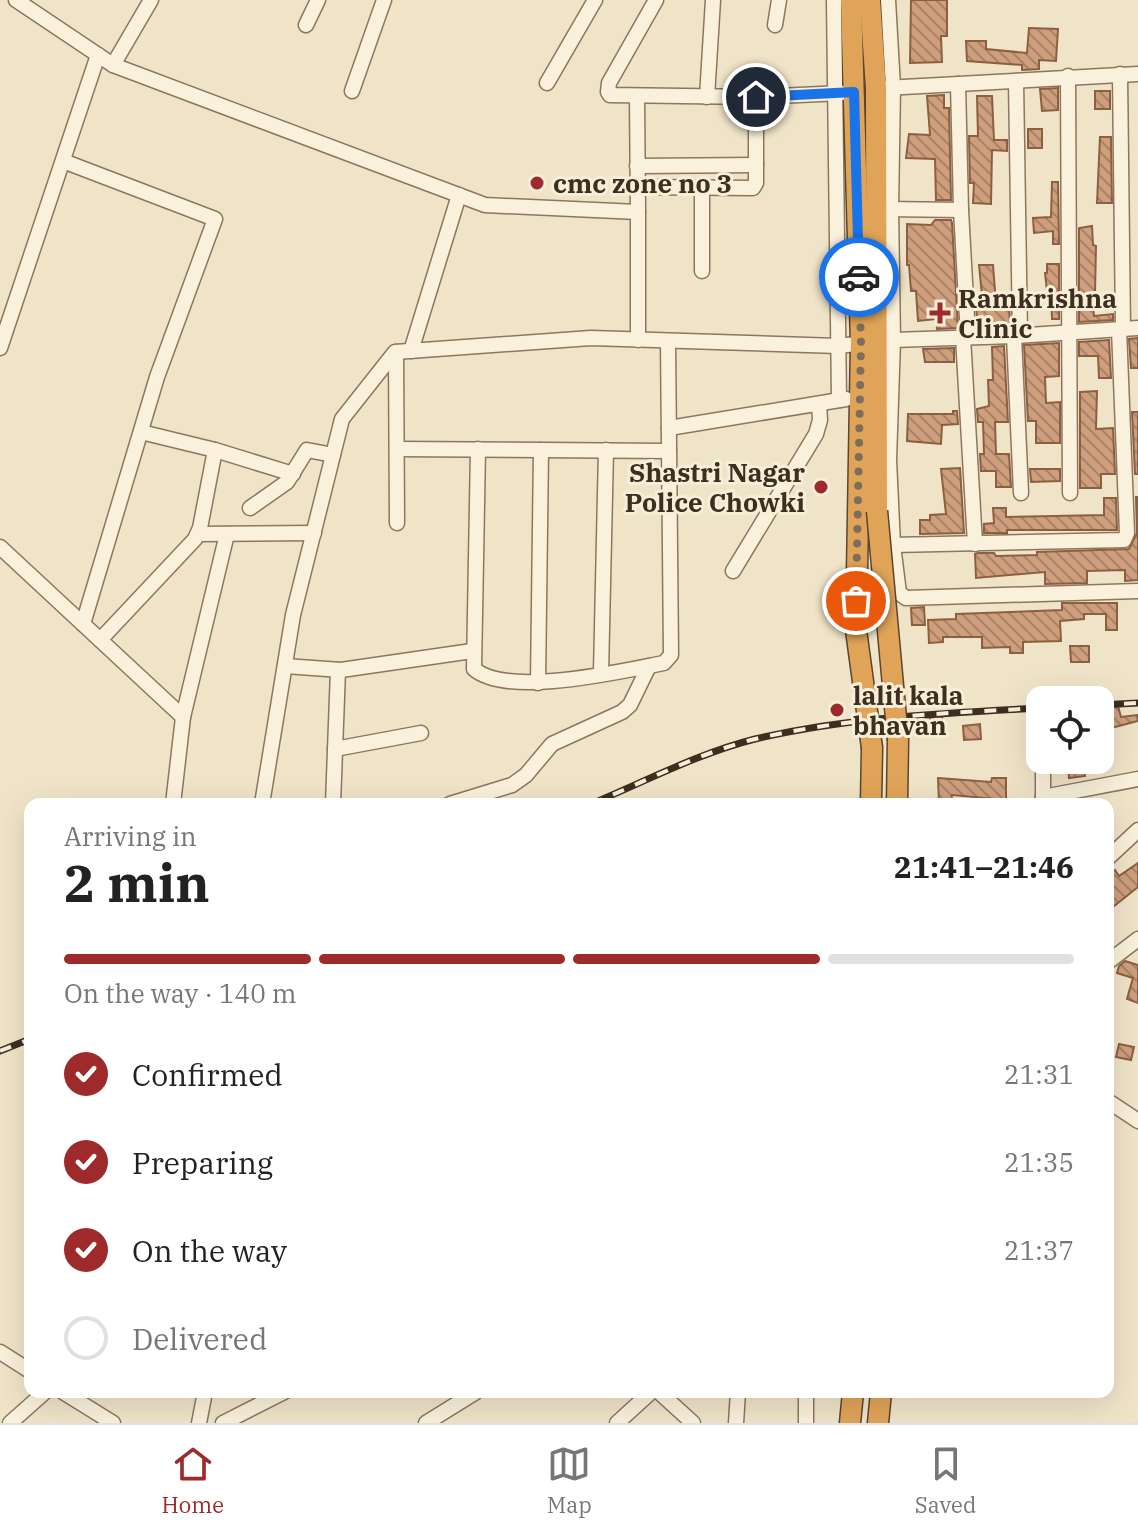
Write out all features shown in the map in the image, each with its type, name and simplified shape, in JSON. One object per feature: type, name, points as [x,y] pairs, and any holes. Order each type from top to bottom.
[{"type":"highway","points":[[851,0],[844,93],[877,342],[850,399],[856,630],[872,748],[871,798]]},
{"type":"highway","points":[[870,0],[885,88],[877,342],[877,511],[898,740],[897,798]]},
{"type":"highway","points":[[850,1423],[852,1398]]},
{"type":"highway","points":[[879,1422],[881,1398]]},
{"type":"street","points":[[16,0],[113,65],[485,205],[638,212]]},
{"type":"street","points":[[113,65],[151,0]]},
{"type":"street","points":[[306,25],[318,0]]},
{"type":"street","points":[[352,91],[384,0]]},
{"type":"street","points":[[547,83],[595,0]]},
{"type":"street","points":[[656,0],[607,88],[615,97],[756,97],[844,93]]},
{"type":"street","points":[[707,97],[713,0]]},
{"type":"street","points":[[775,25],[779,0]]},
{"type":"street","points":[[669,428],[850,399],[838,346],[844,93],[834,0]]},
{"type":"street","points":[[888,0],[885,88],[1138,74]]},
{"type":"street","points":[[0,348],[98,55]]},
{"type":"street","points":[[893,545],[1124,540],[1127,533],[1127,329],[1120,74]]},
{"type":"street","points":[[1068,76],[1070,493]]},
{"type":"street","points":[[1016,81],[1021,493]]},
{"type":"street","points":[[958,84],[975,544]]},
{"type":"street","points":[[637,97],[638,340]]},
{"type":"street","points":[[638,187],[753,188],[756,183],[756,97]]},
{"type":"street","points":[[63,161],[215,219],[157,377],[83,624]]},
{"type":"street","points":[[637,166],[756,165]]},
{"type":"street","points":[[702,188],[702,271]]},
{"type":"street","points":[[411,351],[459,195]]},
{"type":"street","points":[[883,209],[961,210]]},
{"type":"street","points":[[263,798],[293,615],[342,419],[396,352],[591,338],[838,346],[966,336],[1127,329]]},
{"type":"street","points":[[478,449],[472,664],[478,673],[504,680],[538,683],[664,663],[671,655],[668,341]]},
{"type":"street","points":[[877,342],[889,460],[893,545],[897,587],[901,596],[1138,591]]},
{"type":"street","points":[[396,352],[397,523]]},
{"type":"street","points":[[733,571],[816,434],[820,420],[819,404]]},
{"type":"street","points":[[141,432],[293,474]]},
{"type":"street","points":[[397,449],[669,451]]},
{"type":"street","points":[[100,640],[198,534],[215,450]]},
{"type":"street","points":[[250,508],[283,486],[307,450],[333,455]]},
{"type":"street","points":[[538,683],[541,450]]},
{"type":"street","points":[[601,673],[606,450]]},
{"type":"street","points":[[198,534],[314,533]]},
{"type":"street","points":[[174,798],[183,717],[227,534]]},
{"type":"street","points":[[0,547],[183,717]]},
{"type":"street","points":[[285,666],[338,670],[472,651]]},
{"type":"street","points":[[470,798],[512,785],[526,775],[552,744],[622,712],[630,705],[649,666]]},
{"type":"street","points":[[333,798],[338,670]]},
{"type":"street","points":[[335,749],[421,733]]},
{"type":"street","points":[[1043,774],[1043,798]]},
{"type":"street","points":[[1056,798],[1138,779]]},
{"type":"street","points":[[1114,852],[1138,830]]},
{"type":"street","points":[[1114,957],[1138,939]]},
{"type":"street","points":[[1114,1105],[1138,1121]]},
{"type":"street","points":[[0,1352],[24,1367]]},
{"type":"street","points":[[10,1423],[38,1398]]},
{"type":"street","points":[[73,1398],[113,1423]]},
{"type":"street","points":[[199,1423],[204,1398]]},
{"type":"street","points":[[223,1423],[272,1398]]},
{"type":"street","points":[[426,1423],[466,1398]]},
{"type":"street","points":[[617,1423],[644,1398]]},
{"type":"street","points":[[666,1398],[693,1423]]},
{"type":"street","points":[[736,1423],[738,1398]]},
{"type":"street","points":[[806,1398],[806,1423]]},
{"type":"building","points":[[911,0],[947,0],[947,36],[941,36],[942,62],[910,63]]},
{"type":"building","points":[[1029,28],[1058,29],[1056,61],[1039,60],[1039,69],[1022,70],[1022,65],[967,61],[966,41],[986,41],[986,49],[1027,53]]},
{"type":"building","points":[[1058,88],[1058,110],[1042,111],[1040,89]]},
{"type":"building","points":[[1095,91],[1110,91],[1110,109],[1095,109]]},
{"type":"building","points":[[944,95],[944,108],[949,108],[951,200],[936,200],[935,159],[906,158],[909,134],[930,135],[927,96]]},
{"type":"building","points":[[977,96],[992,96],[994,140],[1007,140],[1007,151],[992,150],[991,204],[973,203],[974,183],[970,183],[969,136],[978,136]]},
{"type":"building","points":[[1028,129],[1042,129],[1042,148],[1028,148]]},
{"type":"building","points":[[1100,137],[1111,137],[1112,203],[1097,203]]},
{"type":"building","points":[[1052,182],[1058,182],[1059,244],[1053,244],[1053,231],[1034,233],[1033,218],[1051,217]]},
{"type":"building","points":[[935,220],[951,220],[952,223],[958,328],[937,329],[936,319],[918,321],[916,291],[911,291],[907,265],[907,224],[931,225]]},
{"type":"building","points":[[1092,226],[1093,245],[1096,246],[1095,294],[1092,294],[1094,316],[1113,314],[1113,320],[1079,322],[1079,228]]},
{"type":"building","points":[[1047,264],[1059,264],[1059,319],[1052,319],[1051,291],[1047,291],[1045,273]]},
{"type":"building","points":[[979,265],[993,265],[996,303],[1009,301],[1010,326],[978,327],[976,307],[983,306]]},
{"type":"building","points":[[1138,338],[1138,368],[1131,368],[1129,339]]},
{"type":"building","points":[[1109,340],[1111,378],[1099,378],[1098,356],[1079,356],[1079,342]]},
{"type":"building","points":[[1059,343],[1059,376],[1045,377],[1046,403],[1060,402],[1060,443],[1036,443],[1036,421],[1028,421],[1024,345]]},
{"type":"building","points":[[1004,346],[1008,422],[995,422],[996,454],[1009,454],[1011,487],[996,487],[996,471],[981,471],[983,422],[978,422],[977,409],[989,406],[988,380],[993,380],[992,347]]},
{"type":"building","points":[[954,348],[954,362],[925,362],[923,349]]},
{"type":"building","points":[[1097,391],[1096,429],[1113,428],[1115,474],[1101,474],[1101,488],[1080,488],[1080,392]]},
{"type":"building","points":[[957,411],[958,424],[942,425],[941,444],[907,441],[908,414],[953,414]]},
{"type":"building","points":[[1132,412],[1138,412],[1138,474],[1135,474]]},
{"type":"building","points":[[960,468],[964,533],[920,534],[920,520],[930,520],[930,515],[946,514],[941,469]]},
{"type":"building","points":[[1030,469],[1060,469],[1060,481],[1031,482]]},
{"type":"building","points":[[1138,497],[1138,580],[1125,581],[1125,570],[1087,571],[1087,583],[1045,584],[1045,572],[976,578],[975,554],[978,553],[1037,555],[1037,552],[1129,549],[1137,533]]},
{"type":"building","points":[[1104,498],[1116,498],[1117,530],[1007,530],[1007,533],[984,533],[984,524],[994,523],[993,508],[1006,508],[1006,517],[1104,515]]},
{"type":"building","points":[[1062,603],[1117,603],[1117,630],[1106,630],[1106,614],[1084,614],[1084,619],[1060,621],[1061,641],[1023,642],[1023,653],[1010,653],[1010,647],[982,648],[982,637],[943,637],[943,642],[929,643],[928,620],[956,619],[956,614],[1062,610]]},
{"type":"building","points":[[924,607],[925,625],[912,625],[911,608]]},
{"type":"building","points":[[1070,646],[1089,646],[1089,662],[1071,662]]},
{"type":"building","points":[[1118,706],[1121,717],[1137,715],[1138,721],[1114,727],[1114,707]]},
{"type":"building","points":[[930,714],[942,714],[943,737],[930,737]]},
{"type":"building","points":[[980,724],[981,739],[964,740],[963,726]]},
{"type":"building","points":[[1069,774],[1085,774],[1085,776],[1069,778]]},
{"type":"building","points":[[938,778],[991,782],[992,778],[1006,778],[1006,798],[952,795],[952,798],[939,798]]},
{"type":"building","points":[[1138,863],[1138,887],[1114,906],[1115,870],[1119,876]]},
{"type":"building","points":[[1125,961],[1138,965],[1138,1003],[1127,999],[1133,978],[1117,973]]},
{"type":"building","points":[[1119,1044],[1134,1047],[1131,1060],[1116,1057]]},
{"type":"railway","points":[[1114,704],[1138,703]]},
{"type":"railway","points":[[605,798],[692,760],[755,739],[862,721],[1026,709]]},
{"type":"railway","points":[[0,1051],[24,1041]]},
{"type":"way so far","points":[[856,601],[861,343],[859,277]]},
{"type":"place","name":"cmc zone no 3","points":[[537,183]]},
{"type":"place","name":"Ramkrishna Clinic","points":[[940,313]]},
{"type":"place","name":"Shastri Nagar Police Chowki","points":[[821,487]]},
{"type":"place","name":"lalit kala bhavan","points":[[837,710]]},
{"type":"route","points":[[756,97],[854,92],[859,277]]}]
